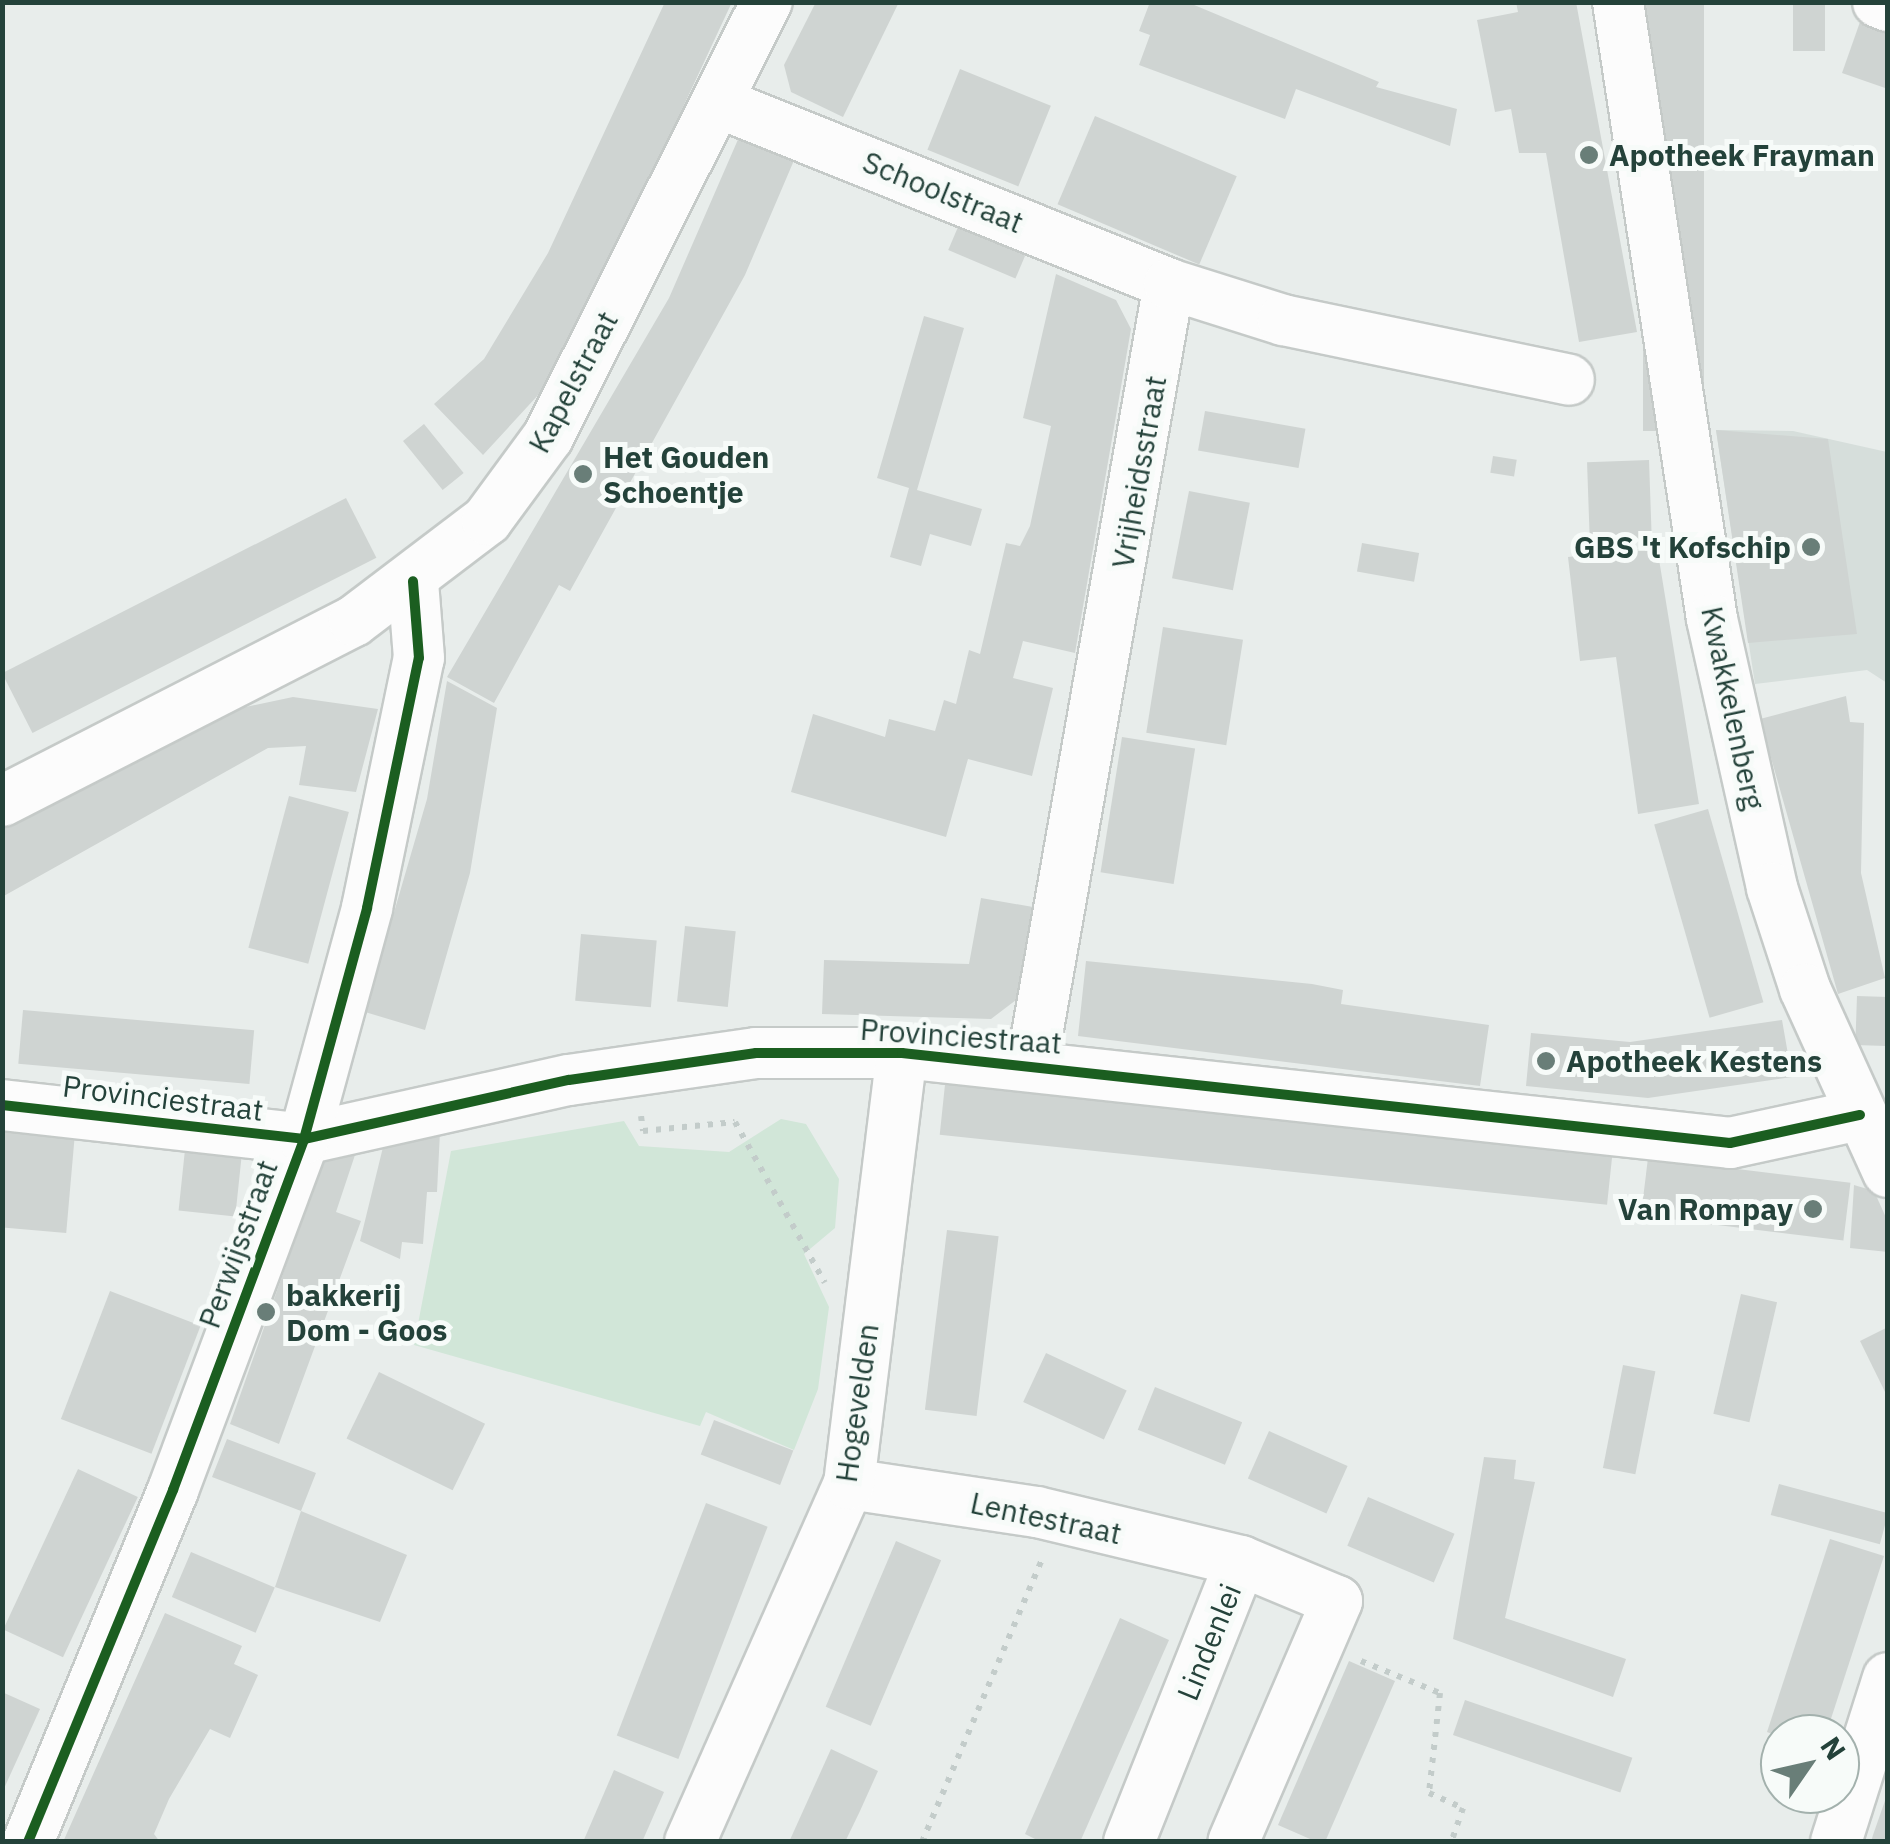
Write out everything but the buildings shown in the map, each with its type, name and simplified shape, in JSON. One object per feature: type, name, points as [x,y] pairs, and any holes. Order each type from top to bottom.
[{"type":"street","name":"Kapelstraat","points":[[2,801],[354,622],[413,581],[488,520],[548,438],[767,2]]},
{"type":"street","name":"Kwakkelenberg","points":[[1618,2],[1712,620],[1772,888],[1862,1097],[1888,1172]]},
{"type":"street","points":[[1878,2],[1888,6]]},
{"type":"street","name":"Schoolstraat","points":[[717,102],[1169,284]]},
{"type":"street","points":[[1169,284],[1283,320],[1569,380]]},
{"type":"street","name":"Vrijheidsstraat","points":[[1032,1063],[1169,284]]},
{"type":"street","name":"Perwijsstraat","points":[[28,1842],[173,1490],[304,1140],[367,908],[419,658],[413,581]]},
{"type":"street","name":"Provinciestraat","points":[[2,1105],[304,1140],[633,1071],[756,1052],[902,1053],[1032,1063],[1730,1143],[1862,1097]]},
{"type":"street","name":"Hogevelden","points":[[690,1842],[849,1484],[902,1053]]},
{"type":"street","name":"Lentestraat","points":[[849,1484],[1059,1519],[1241,1561]]},
{"type":"street","name":"Lindenlei","points":[[1129,1842],[1241,1561],[1338,1601],[1233,1842]]},
{"type":"street","points":[[1836,1842],[1888,1678]]},
{"type":"path","points":[[633,1071],[644,1131],[735,1122],[823,1271],[826,1289]]},
{"type":"path","points":[[922,1842],[1059,1519]]},
{"type":"path","points":[[1320,1644],[1440,1693],[1430,1792],[1464,1808],[1451,1842]]},
{"type":"shaded area","name":"GBS 't Kofschip","points":[[1716,430],[1793,431],[1887,452],[1887,683],[1867,670],[1755,684]]},
{"type":"green space","points":[[781,1119],[806,1124],[839,1179],[835,1228],[804,1254],[829,1307],[818,1389],[794,1450],[706,1412],[700,1426],[414,1345],[451,1151],[624,1121],[639,1146],[729,1152]]},
{"type":"cycle path","points":[[28,1842],[173,1490],[304,1139],[367,908],[419,658],[413,581]]},
{"type":"cycle path","points":[[2,1105],[304,1139],[569,1080],[756,1053],[902,1053],[1730,1143],[1860,1115]]},
{"type":"place","name":"Apotheek Frayman","points":[[1589,155]]},
{"type":"place","name":"Het Gouden Schoentje","points":[[583,474]]},
{"type":"place","name":"GBS 't Kofschip","points":[[1811,547]]},
{"type":"place","name":"Apotheek Kestens","points":[[1546,1061]]},
{"type":"place","name":"Van Rompay","points":[[1813,1209]]},
{"type":"place","name":"bakkerij Dom - Goos","points":[[266,1312]]}]
